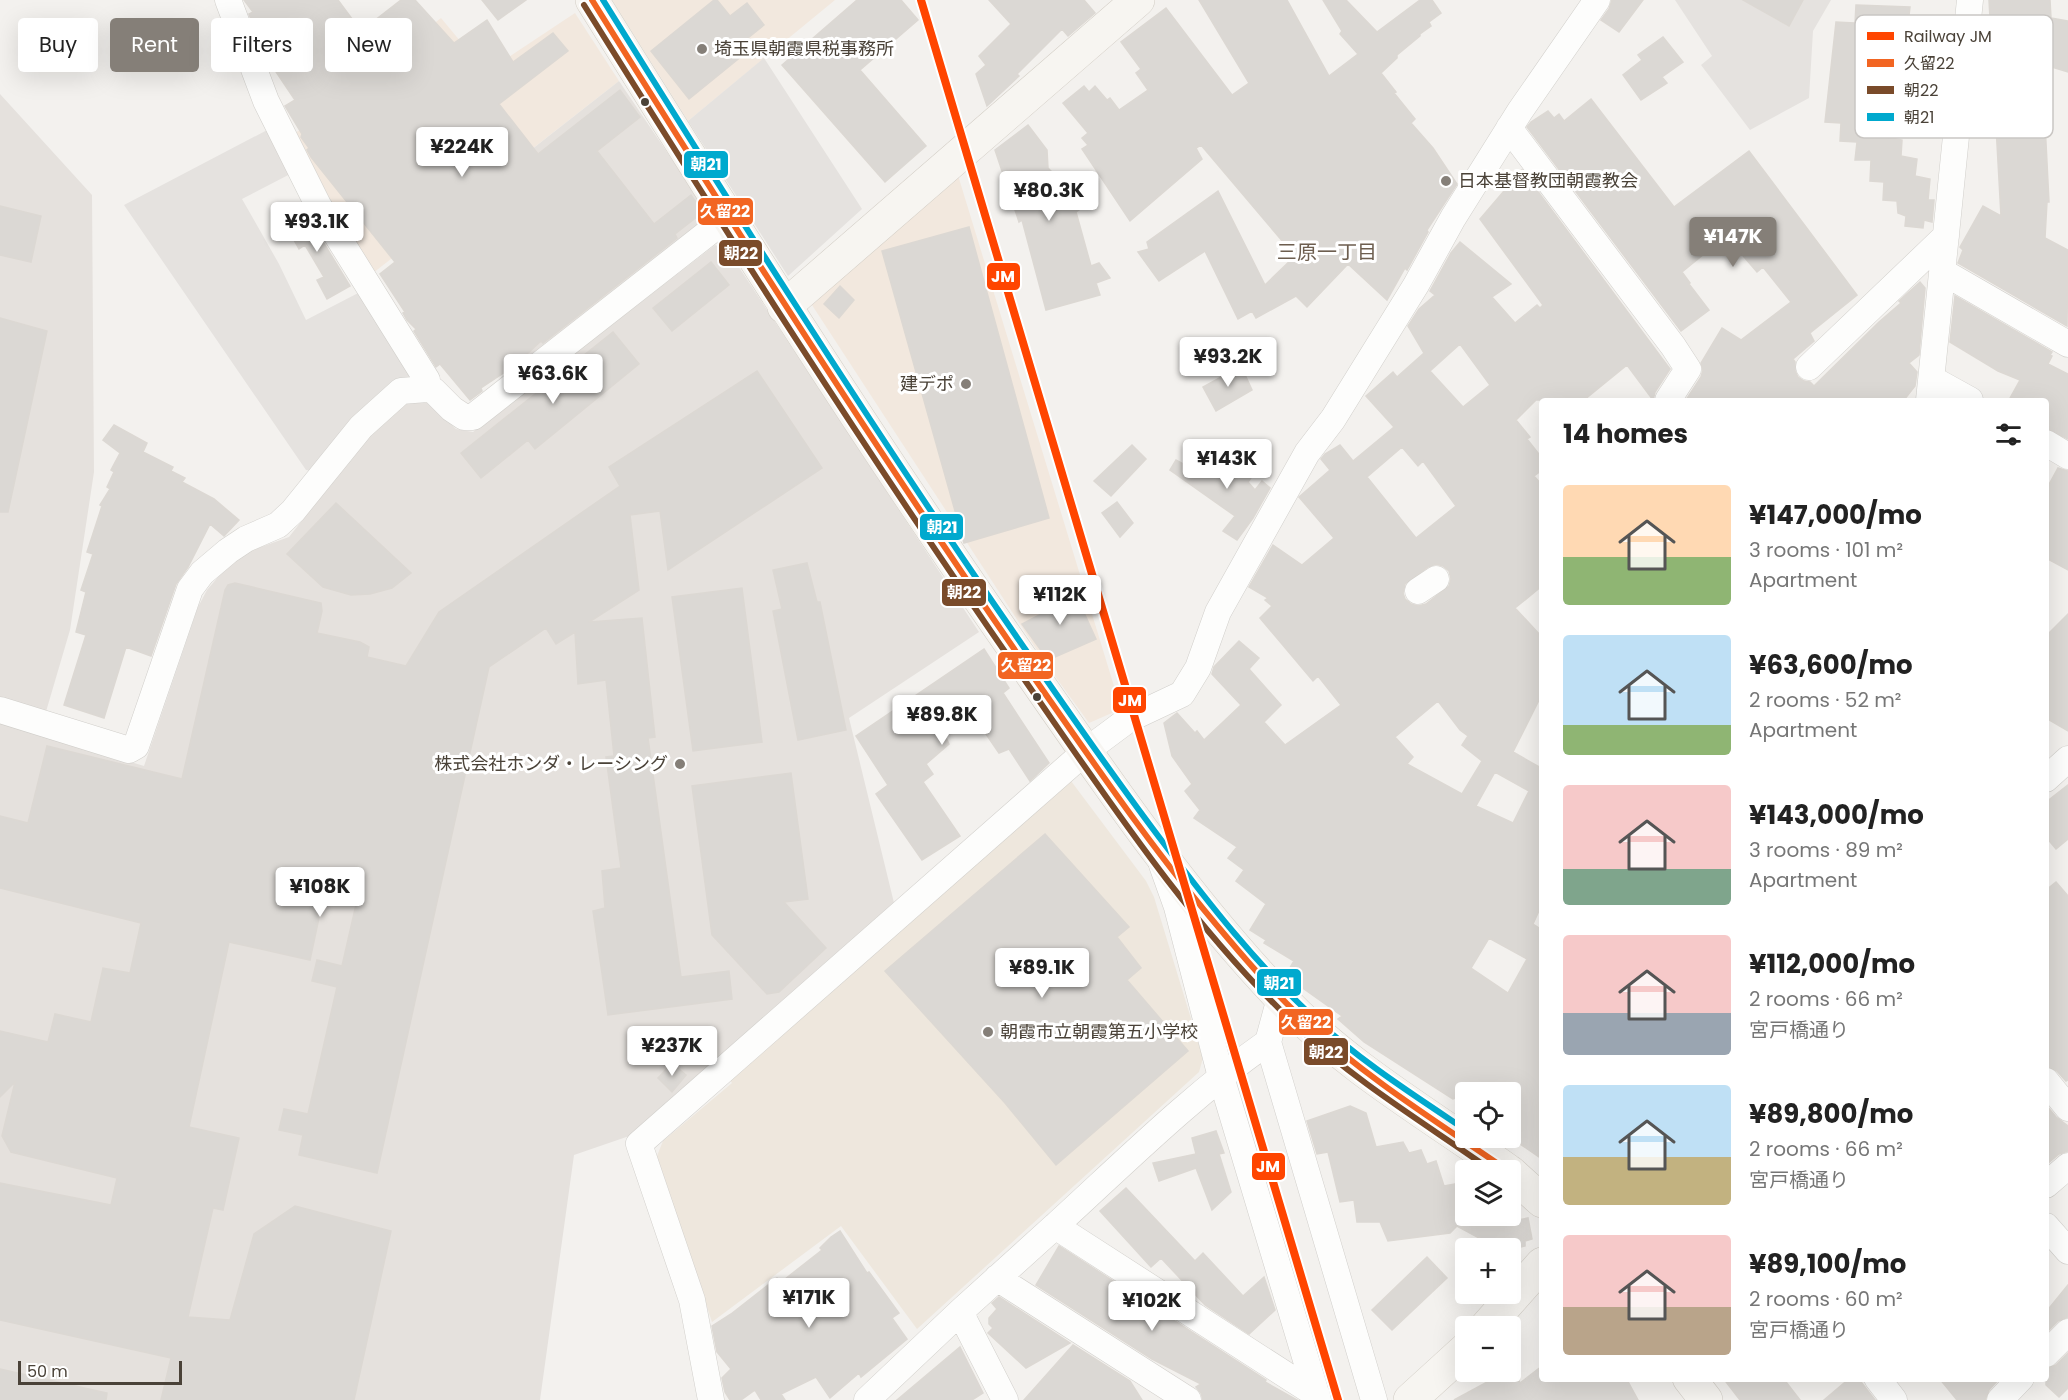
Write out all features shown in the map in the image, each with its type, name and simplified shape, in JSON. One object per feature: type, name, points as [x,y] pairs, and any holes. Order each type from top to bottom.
[{"type":"street","points":[[228,0],[266,101],[318,205],[427,380],[427,389]]},
{"type":"street","points":[[592,0],[784,307],[932,530],[1086,751],[1156,848],[1230,944],[1280,998],[1372,1078],[1493,1160]]},
{"type":"street","points":[[784,307],[1138,0]]},
{"type":"street","points":[[711,1400],[692,1300],[639,1144],[1086,751],[1130,719],[1182,694],[1198,669],[1218,612],[1307,453],[1337,412],[1416,285],[1509,128],[1597,0]]},
{"type":"street","points":[[1968,15],[1970,0]]},
{"type":"street","points":[[1509,128],[1668,339],[1688,369],[1669,398]]},
{"type":"street","points":[[1956,138],[1930,390],[1962,398]]},
{"type":"street","points":[[0,710],[129,750],[136,746],[190,589],[202,573],[246,539],[278,525],[293,511],[361,427],[401,390],[433,390],[452,410],[464,417],[473,417],[727,218]]},
{"type":"street","points":[[1809,367],[1946,236]]},
{"type":"street","points":[[1943,272],[2068,344]]},
{"type":"street","points":[[2049,446],[2068,456]]},
{"type":"street","points":[[2049,776],[2068,759]]},
{"type":"street","points":[[1156,848],[1177,908],[1221,1077],[1318,1397]]},
{"type":"street","points":[[1280,998],[1268,1042],[1374,1400]]},
{"type":"street","points":[[867,1400],[1054,1226],[1221,1077],[1268,1042]]},
{"type":"street","points":[[2049,1085],[2068,1108]]},
{"type":"street","points":[[2049,1182],[2068,1166]]},
{"type":"street","points":[[1521,1182],[1539,1198]]},
{"type":"street","points":[[1054,1226],[1318,1397]]},
{"type":"street","points":[[2049,1229],[2068,1251]]},
{"type":"street","points":[[1496,1316],[1539,1267]]},
{"type":"street","points":[[997,1278],[1188,1400]]},
{"type":"street","points":[[960,1312],[1005,1400]]},
{"type":"street","points":[[2049,1351],[2068,1332]]},
{"type":"street","points":[[1410,1400],[1455,1359]]},
{"type":"street","points":[[1692,1382],[1706,1400]]},
{"type":"street","points":[[1880,1382],[1894,1400]]},
{"type":"street","points":[[2000,1400],[2017,1382]]},
{"type":"shaded area","points":[[612,0],[835,0],[688,121]]},
{"type":"shaded area","points":[[1675,0],[1743,0],[1788,26],[1803,0],[1831,0],[1813,31],[1809,98],[1750,130],[1701,65],[1712,56]]},
{"type":"shaded area","points":[[575,13],[619,81],[373,273],[293,135],[373,72],[412,72],[412,41],[441,18],[486,72]]},
{"type":"shaded area","points":[[764,58],[862,209],[788,276],[688,121]]},
{"type":"shaded area","points":[[619,81],[706,210],[704,226],[531,362],[425,233]]},
{"type":"shaded area","points":[[0,94],[92,195],[94,472],[70,630],[45,715],[0,699]]},
{"type":"shaded area","points":[[271,128],[296,171],[242,199],[279,264],[306,320],[364,290],[415,378],[314,471],[306,470],[124,205]]},
{"type":"shaded area","points":[[957,172],[1121,709],[1089,723],[1044,661],[810,302]]},
{"type":"shaded area","points":[[715,245],[727,249],[979,632],[849,718],[895,907],[635,1134],[574,1155],[540,1400],[0,1400],[0,722],[144,766],[198,607],[207,590],[236,556],[289,537],[373,431],[402,405],[414,399],[430,404],[456,429],[473,432]]},
{"type":"shaded area","name":"朝霞市立朝霞第五小学校","points":[[1071,781],[1146,881],[1154,897],[1203,1058],[1199,1072],[917,1329],[841,1226],[712,1322],[657,1156],[663,1141],[732,1083],[728,1077]]},
{"type":"building","points":[[244,0],[338,0],[351,18],[325,18],[325,72],[412,72],[412,18],[378,18],[401,0],[415,0],[454,43],[487,20],[513,62],[553,33],[568,51],[499,104],[538,154],[620,90],[640,117],[597,151],[654,224],[691,195],[703,212],[675,234],[677,238],[543,343],[541,341],[514,366],[481,388],[482,391],[470,400],[440,364],[436,367],[414,331],[416,329],[407,320],[403,313],[405,312],[380,274],[395,262],[311,157],[307,150],[309,148],[301,137],[302,134],[285,106],[295,100],[276,72],[313,72],[313,18],[251,18],[249,14],[253,12]]},
{"type":"building","points":[[482,0],[526,0],[498,20]]},
{"type":"building","name":"埼玉県朝霞県税事務所","points":[[714,0],[717,0],[730,16],[747,3],[764,25],[748,38],[754,46],[689,99],[651,51]]},
{"type":"building","points":[[857,0],[901,0],[918,20],[860,70],[926,146],[885,182],[782,65]]},
{"type":"building","points":[[989,0],[1084,0],[1095,13],[1068,36],[1062,29],[1017,74],[1019,76],[987,106],[976,74],[986,65],[979,56],[1011,24]]},
{"type":"building","points":[[1199,0],[1287,0],[1329,76],[1358,54],[1340,34],[1342,31],[1323,0],[1346,0],[1377,32],[1420,0],[1432,0],[1441,13],[1429,22],[1431,26],[1397,55],[1397,58],[1381,73],[1415,119],[1411,123],[1433,148],[1457,184],[1427,230],[1407,270],[1405,268],[1387,300],[1348,264],[1307,307],[1296,296],[1256,318],[1252,311],[1238,319],[1205,251],[1159,281],[1138,252],[1149,249],[1147,242],[1218,191],[1265,285],[1295,256],[1201,145],[1196,148],[1202,159],[1130,221],[1082,149],[1088,145],[1082,138],[1088,133],[1063,103],[1084,86],[1089,92],[1095,86],[1107,100],[1110,98],[1119,110],[1148,90],[1136,73],[1141,69],[1121,42],[1166,8],[1232,95],[1249,83]]},
{"type":"building","points":[[1612,0],[1643,0],[1619,32],[1601,20]]},
{"type":"building","points":[[1743,0],[1803,0],[1789,26]]},
{"type":"building","points":[[1989,0],[2050,0],[2051,15],[1990,15]]},
{"type":"building","points":[[1856,5],[1910,7],[1909,15],[1855,15]]},
{"type":"building","points":[[2053,18],[2068,21],[2068,72],[2053,67]]},
{"type":"building","points":[[1836,22],[1855,23],[1855,138],[1902,140],[1901,156],[1917,159],[1915,176],[1930,179],[1928,200],[1934,200],[1932,222],[1924,220],[1923,228],[1905,226],[1906,216],[1898,213],[1897,201],[1883,200],[1884,182],[1870,181],[1871,160],[1855,160],[1857,142],[1840,141],[1841,123],[1825,122]]},
{"type":"building","points":[[1663,37],[1683,62],[1662,77],[1667,83],[1641,100],[1623,75],[1642,60],[1638,55]]},
{"type":"building","points":[[1591,99],[1674,207],[1749,151],[1857,295],[1810,333],[1814,341],[1793,359],[1798,377],[1814,386],[1920,282],[1925,288],[1919,355],[1909,363],[1917,372],[1915,386],[1906,398],[1687,398],[1701,377],[1703,370],[1701,363],[1722,328],[1741,340],[1791,302],[1763,267],[1757,272],[1726,236],[1682,272],[1709,310],[1681,331],[1527,127],[1548,111],[1554,118],[1559,114],[1564,121]]},
{"type":"building","points":[[1028,125],[1047,150],[1048,168],[1085,206],[1076,212],[1091,266],[1099,263],[1110,278],[1096,283],[1100,295],[1046,310],[1022,220],[1019,222],[995,150]]},
{"type":"building","points":[[1997,138],[2046,138],[2049,202],[2047,202],[2045,238],[2068,250],[2067,326],[1958,263],[1963,250],[1960,247],[1983,206],[2001,216]]},
{"type":"building","points":[[1522,170],[1670,369],[1654,398],[1627,365],[1586,398],[1539,398],[1516,420],[1530,437],[1527,439],[1539,454],[1539,472],[1534,476],[1539,482],[1539,588],[1515,608],[1539,634],[1539,700],[1513,752],[1539,767],[1539,911],[1533,924],[1539,928],[1539,1157],[1521,1145],[1521,1082],[1455,1082],[1455,1098],[1453,1099],[1364,1042],[1338,1019],[1342,1016],[1297,984],[1288,971],[1294,961],[1264,943],[1266,940],[1250,930],[1266,904],[1236,881],[1244,870],[1228,858],[1237,847],[1194,818],[1200,810],[1185,791],[1192,784],[1172,756],[1164,723],[1177,713],[1204,740],[1241,705],[1212,674],[1214,667],[1239,641],[1259,658],[1249,669],[1281,705],[1264,722],[1285,745],[1341,705],[1318,676],[1313,681],[1260,618],[1272,606],[1265,600],[1268,598],[1249,587],[1273,545],[1302,565],[1334,538],[1299,497],[1330,470],[1321,459],[1325,454],[1340,445],[1353,461],[1394,427],[1366,396],[1393,372],[1397,377],[1424,353],[1408,326],[1419,309],[1435,295],[1430,291],[1451,253],[1460,242],[1511,284],[1492,297],[1515,323],[1537,305],[1540,308],[1543,305],[1480,219]],"holes":[[[1460,344],[1490,385],[1463,407],[1430,371]],[[1402,447],[1418,466],[1423,461],[1456,506],[1416,538],[1367,477]],[[1436,564],[1449,571],[1451,579],[1449,586],[1426,604],[1418,606],[1411,604],[1405,599],[1403,593],[1405,584],[1428,567]],[[1438,701],[1460,730],[1468,736],[1462,745],[1482,761],[1462,794],[1407,764],[1413,757],[1395,737]],[[1495,772],[1529,791],[1513,823],[1476,806]],[[1489,938],[1527,959],[1508,993],[1471,968]]]},
{"type":"building","points":[[0,206],[41,216],[31,262],[0,255]]},
{"type":"building","points":[[303,209],[350,286],[327,299],[317,280],[324,277],[305,245],[299,249],[283,220]]},
{"type":"building","name":"建デポ","points":[[969,227],[1049,518],[964,543],[882,251]]},
{"type":"building","points":[[711,262],[729,285],[672,331],[653,308]]},
{"type":"building","points":[[840,286],[854,300],[839,318],[824,304]]},
{"type":"building","points":[[1955,296],[2052,352],[2048,364],[2068,374],[2068,439],[2049,430],[2049,398],[2010,398],[2020,380],[1998,371],[1950,342]]},
{"type":"building","points":[[0,318],[47,331],[8,512],[0,512]]},
{"type":"building","points":[[613,332],[639,364],[535,449],[528,440],[481,478],[461,453]]},
{"type":"building","points":[[1241,366],[1252,390],[1216,411],[1203,387]]},
{"type":"building","points":[[757,371],[822,468],[668,570],[660,511],[630,515],[639,590],[589,622],[642,618],[655,737],[648,738],[681,977],[729,971],[732,999],[608,1015],[593,911],[605,908],[602,871],[621,868],[606,757],[614,756],[606,680],[578,684],[575,632],[556,644],[546,628],[489,667],[377,1173],[299,1155],[303,1135],[279,1130],[284,1109],[308,1114],[337,987],[312,981],[317,960],[342,966],[363,874],[330,866],[310,960],[229,942],[189,1127],[239,1138],[223,1210],[213,1208],[188,1317],[230,1320],[254,1234],[295,1206],[391,1231],[354,1400],[161,1400],[171,1358],[0,1320],[0,1183],[111,1205],[117,1178],[11,1152],[2,1136],[15,1082],[0,1097],[0,1031],[48,1042],[55,1014],[91,1022],[103,968],[130,973],[141,923],[0,888],[0,816],[28,823],[47,746],[182,779],[225,590],[228,585],[235,583],[321,603],[322,611],[317,633],[360,642],[369,647],[367,657],[406,666],[439,612],[620,486],[609,467]]},
{"type":"building","points":[[114,425],[147,443],[143,452],[173,467],[171,471],[185,478],[182,482],[214,499],[239,520],[224,536],[210,524],[188,567],[176,584],[151,656],[126,647],[104,718],[64,705],[86,635],[76,632],[86,592],[81,590],[93,554],[87,552],[102,506],[100,505],[110,489],[107,487],[114,472],[111,470],[120,453],[103,440]]},
{"type":"building","points":[[1132,445],[1146,459],[1111,496],[1094,481]]},
{"type":"building","points":[[1223,452],[1253,475],[1248,482],[1255,490],[1262,481],[1270,488],[1237,540],[1223,531],[1235,516],[1170,470],[1176,460],[1205,476]]},
{"type":"building","points":[[2058,468],[2068,471],[2068,570],[2049,560],[2049,484]]},
{"type":"building","points":[[1117,502],[1133,523],[1120,537],[1102,513]]},
{"type":"building","points":[[336,503],[411,573],[392,588],[370,594],[351,595],[323,587],[287,554]]},
{"type":"building","points":[[807,563],[817,602],[820,602],[846,730],[798,740],[773,611],[782,609],[773,570]]},
{"type":"building","points":[[1065,585],[1071,601],[1078,600],[1096,639],[1048,660],[1022,624],[1051,609],[1045,595]]},
{"type":"building","points":[[742,588],[762,742],[693,751],[672,597]]},
{"type":"building","points":[[2068,614],[2068,731],[2049,720],[2049,633]]},
{"type":"building","points":[[984,649],[1009,688],[1003,693],[1049,763],[1030,781],[1009,749],[999,753],[973,715],[944,733],[949,744],[926,764],[933,774],[923,782],[960,836],[922,860],[876,794],[888,785],[856,736]]},
{"type":"building","points":[[791,773],[808,899],[784,902],[826,948],[779,992],[767,994],[712,935],[692,786]]},
{"type":"building","points":[[2068,785],[2068,839],[2056,849],[2049,841],[2049,800]]},
{"type":"building","points":[[1045,834],[1129,927],[1117,937],[1141,968],[1127,980],[1188,1051],[1056,1165],[1005,1103],[885,971]]},
{"type":"building","points":[[2056,882],[2068,896],[2068,1080],[2066,1081],[2057,1071],[2049,1067],[2049,888]]},
{"type":"building","points":[[672,1063],[686,1075],[672,1092],[658,1078]]},
{"type":"building","points":[[1350,1106],[1366,1113],[1376,1147],[1403,1142],[1409,1153],[1421,1150],[1427,1164],[1436,1161],[1444,1186],[1455,1184],[1455,1226],[1457,1226],[1450,1233],[1388,1241],[1380,1222],[1357,1222],[1354,1200],[1340,1202],[1328,1152],[1317,1154],[1307,1121]]},
{"type":"building","points":[[2049,1109],[2068,1126],[2068,1151],[2059,1154],[2049,1162]]},
{"type":"building","points":[[1216,1131],[1224,1153],[1219,1154],[1231,1192],[1212,1210],[1196,1168],[1159,1181],[1153,1163],[1196,1154],[1192,1138]]},
{"type":"building","points":[[1126,1188],[1195,1261],[1203,1253],[1243,1296],[1264,1277],[1275,1310],[1249,1334],[1205,1305],[1161,1258],[1151,1267],[1100,1211]]},
{"type":"building","points":[[1528,1218],[1532,1239],[1525,1241],[1525,1246],[1521,1247],[1521,1238],[1479,1238],[1457,1226],[1521,1226],[1521,1219]]},
{"type":"building","points":[[840,1231],[867,1273],[869,1272],[899,1313],[892,1318],[907,1339],[861,1377],[859,1373],[830,1398],[816,1377],[781,1394],[785,1400],[761,1400],[755,1390],[741,1400],[730,1400],[725,1392],[722,1378],[731,1369],[717,1352],[712,1326],[777,1278],[780,1283],[822,1250],[820,1248]]},
{"type":"building","points":[[1059,1246],[1266,1380],[1265,1382],[1297,1400],[1203,1400],[1196,1387],[1201,1384],[1152,1359],[1036,1285]]},
{"type":"building","points":[[1427,1257],[1447,1278],[1392,1330],[1372,1310]]},
{"type":"building","points":[[2068,1285],[2068,1317],[2058,1321],[2049,1330],[2049,1308]]},
{"type":"building","points":[[999,1297],[1070,1343],[1026,1368],[988,1333],[993,1328],[989,1324],[989,1318],[997,1309],[992,1303]]},
{"type":"building","points":[[1073,1345],[1130,1381],[1142,1400],[1024,1400]]},
{"type":"building","points":[[960,1347],[983,1393],[972,1400],[897,1400]]},
{"type":"building","points":[[2068,1353],[2068,1388],[2059,1397],[2046,1385],[2046,1382],[2049,1382],[2049,1368],[2056,1365]]},
{"type":"building","points":[[1539,1368],[1539,1382],[1628,1382],[1638,1400],[1454,1400],[1487,1382],[1520,1382]]},
{"type":"building","points":[[0,1369],[107,1393],[106,1400],[0,1400]]},
{"type":"building","points":[[1726,1382],[1786,1382],[1800,1400],[1740,1400]]},
{"type":"building","points":[[1845,1382],[1861,1382],[1875,1400],[1824,1400]]},
{"type":"building","points":[[1942,1382],[1996,1382],[1989,1390],[1985,1400],[1957,1400]]},
{"type":"rail line","name":"JM","points":[[921,0],[1338,1400]]},
{"type":"transit line","name":"久留22","points":[[592,0],[860,421],[1075,737],[1173,871],[1254,969],[1307,1023],[1379,1082],[1492,1160]]},
{"type":"transit line","name":"朝21","points":[[603,0],[893,455],[1078,725],[1182,867],[1252,954],[1310,1014],[1366,1061],[1455,1123]]},
{"type":"transit line","name":"朝22","points":[[584,5],[743,256],[905,505],[1115,809],[1184,902],[1259,988],[1321,1048],[1368,1085],[1476,1160]]},
{"type":"place","name":"埼玉県朝霞県税事務所","points":[[702,49]]},
{"type":"place","name":"日本基督教団朝霞教会","points":[[1446,181]]},
{"type":"place","name":"建デポ","points":[[966,384]]},
{"type":"place","name":"株式会社ホンダ・レーシング","points":[[680,764]]},
{"type":"place","name":"朝霞市立朝霞第五小学校","points":[[988,1032]]},
{"type":"district","name":"三原一丁目","points":[[1327,252]]}]
